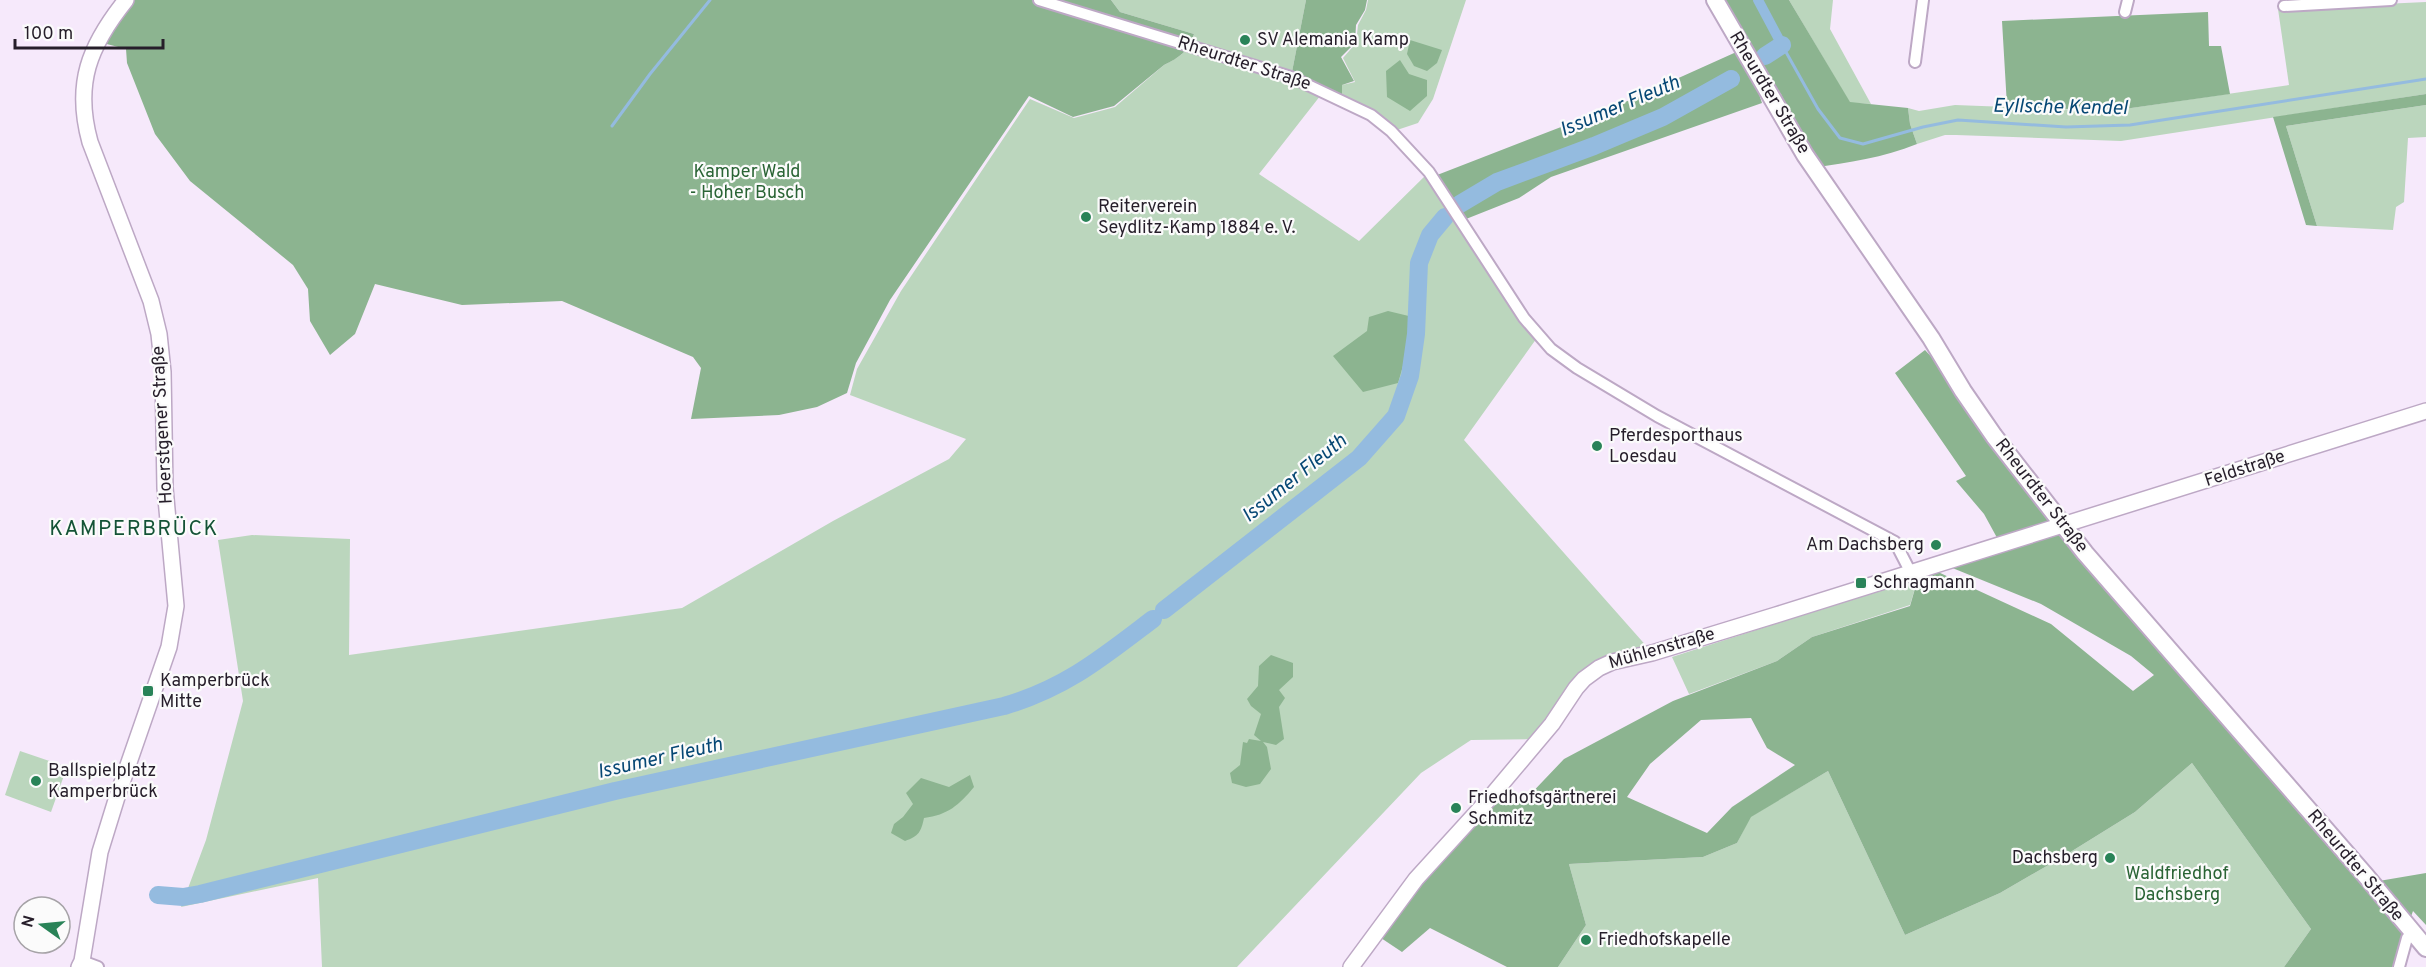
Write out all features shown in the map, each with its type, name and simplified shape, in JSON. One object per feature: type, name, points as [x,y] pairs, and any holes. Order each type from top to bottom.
[{"type":"main road","name":"Rheurdter Straße","points":[[1715,0],[1818,174],[1931,338],[1994,436],[2063,525],[2189,675],[2366,876],[2426,948]]},
{"type":"street","name":"Hoerstgener Straße","points":[[81,964],[100,852],[117,796],[170,647],[176,606],[165,489],[164,372],[159,334],[151,301],[83,118],[82,96],[89,61],[100,38],[126,0]]},
{"type":"street","name":"Rheurdter Straße","points":[[1039,0],[1291,77],[1371,115],[1391,131],[1429,172],[1524,318],[1551,349],[1577,368],[1657,416],[1895,542],[1911,573]]},
{"type":"street","points":[[1915,62],[1923,0]]},
{"type":"street","points":[[2125,12],[2128,0]]},
{"type":"street","points":[[2284,6],[2391,0]]},
{"type":"street","name":"Feldstraße","points":[[2063,525],[2426,411]]},
{"type":"street","name":"Mühlenstraße","points":[[1351,967],[1416,879],[1488,800],[1559,716],[1576,688],[1599,668],[1612,662],[1674,646],[2063,525]]},
{"type":"street","points":[[2399,967],[2407,938],[2412,933]]},
{"type":"street","points":[[81,964],[98,967]]},
{"type":"green space","name":"Kamper Wald - Hoher Busch","points":[[129,0],[1111,0],[1120,12],[1194,34],[1190,45],[1183,53],[1164,65],[1114,106],[1073,117],[1029,96],[890,300],[856,363],[847,393],[817,407],[779,415],[691,419],[701,368],[693,357],[562,301],[462,305],[375,284],[355,334],[330,355],[310,321],[308,289],[293,265],[190,181],[155,134],[127,63],[126,49],[99,42]]},
{"type":"green space","points":[[1111,0],[1306,0],[1291,77],[1324,91],[1259,174],[1359,241],[1429,172],[1539,335],[1464,440],[1649,649],[1614,653],[1596,663],[1534,739],[1471,740],[1421,773],[1237,967],[322,967],[318,878],[181,907],[206,840],[243,701],[218,540],[252,535],[350,539],[349,655],[682,608],[833,521],[949,459],[966,439],[850,395],[857,369],[901,291],[1030,99],[1074,118],[1115,107],[1190,45],[1194,34],[1120,12]]},
{"type":"green space","points":[[1306,0],[1367,0],[1365,10],[1356,25],[1355,43],[1341,57],[1354,81],[1342,85],[1342,101],[1291,77]]},
{"type":"green space","points":[[1368,0],[1466,0],[1433,99],[1418,123],[1394,131],[1342,101],[1342,85],[1355,82],[1343,58],[1356,43],[1358,25],[1366,10]]},
{"type":"green space","points":[[1717,0],[1789,0],[1850,102],[1908,108],[1910,124],[1917,144],[1879,156],[1813,168],[1781,94],[1745,51],[1762,103],[1551,177],[1519,198],[1461,221],[1432,177],[1574,122],[1583,121],[1743,49]]},
{"type":"green space","points":[[1789,0],[1833,0],[1830,29],[1871,104],[1850,103]]},
{"type":"green space","points":[[2426,2],[2426,94],[2121,141],[1945,135],[1917,144],[1910,124],[1908,108],[1919,111],[1955,105],[2110,111],[2289,85],[2278,9]]},
{"type":"green space","points":[[2208,12],[2209,46],[2221,46],[2230,94],[2110,111],[2007,106],[2002,21]]},
{"type":"green space","points":[[1410,40],[1442,50],[1437,63],[1427,71],[1414,66],[1407,54]]},
{"type":"green space","points":[[1400,60],[1409,74],[1427,80],[1427,96],[1410,111],[1387,97],[1386,71]]},
{"type":"green space","points":[[2426,94],[2426,105],[2286,126],[2317,226],[2306,225],[2273,117]]},
{"type":"green space","points":[[2426,105],[2426,137],[2408,138],[2404,202],[2396,207],[2393,230],[2317,226],[2286,126]]},
{"type":"green space","points":[[1388,311],[1417,318],[1398,383],[1363,392],[1333,356],[1367,331],[1369,317]]},
{"type":"green space","points":[[1925,350],[1963,391],[2063,525],[2367,883],[2426,873],[2426,925],[2413,911],[2393,967],[2284,967],[2311,929],[2192,763],[2135,812],[2064,856],[2000,893],[1905,935],[1828,771],[1751,817],[1737,843],[1703,857],[1569,864],[1586,925],[1558,967],[1507,967],[1430,928],[1402,952],[1381,938],[1426,877],[1506,789],[1523,802],[1564,759],[1673,701],[1777,661],[1812,637],[1910,606],[1918,578],[1938,572],[2051,624],[2133,691],[2154,675],[2131,656],[2041,604],[1950,567],[2001,545],[1984,514],[1956,481],[1966,476],[1895,373]],"holes":[[[1751,718],[1767,748],[1795,765],[1732,807],[1707,833],[1627,797],[1650,764],[1701,720]]]},
{"type":"green space","points":[[1918,578],[1910,605],[1812,637],[1777,661],[1689,694],[1672,657]]},
{"type":"green space","points":[[1271,655],[1293,663],[1293,677],[1279,690],[1285,698],[1279,707],[1284,739],[1276,745],[1263,742],[1267,747],[1271,769],[1260,784],[1246,787],[1232,783],[1230,773],[1240,765],[1243,742],[1247,743],[1249,739],[1261,741],[1254,735],[1261,714],[1251,706],[1247,699],[1258,686],[1259,666]]},
{"type":"green space","name":"Ballspielplatz Kamperbrück","points":[[20,751],[67,767],[51,812],[5,795]]},
{"type":"green space","name":"Waldfriedhof Dachsberg","points":[[2192,763],[2311,929],[2284,967],[1558,967],[1586,925],[1569,864],[1703,857],[1737,843],[1750,817],[1828,771],[1905,935],[2000,893],[2064,856],[2135,812]]},
{"type":"green space","points":[[970,775],[974,787],[969,793],[946,812],[924,818],[916,835],[905,841],[891,833],[894,824],[913,804],[906,793],[921,778],[949,787]]},
{"type":"waterway","points":[[612,126],[650,74],[710,0]]},
{"type":"waterway","points":[[1758,0],[1782,45]]},
{"type":"waterway","name":"Eyllsche Kendel","points":[[1782,45],[1818,109],[1840,138],[1863,144],[1958,120],[2066,127],[2130,125],[2426,79]]},
{"type":"waterway","name":"Issumer Fleuth","points":[[1765,56],[1782,45]]},
{"type":"waterway","name":"Issumer Fleuth","points":[[1460,204],[1497,182],[1594,146],[1663,117],[1731,79]]},
{"type":"waterway","name":"Issumer Fleuth","points":[[1164,610],[1359,458],[1396,416],[1410,376],[1416,334],[1419,263],[1430,235],[1445,217]]},
{"type":"waterway","name":"Issumer Fleuth","points":[[158,895],[183,897],[200,894],[615,791],[1004,706],[1026,699],[1065,681],[1153,619]]},
{"type":"place","name":"SV Alemania Kamp","points":[[1245,40]]},
{"type":"place","name":"Reiterverein Seydlitz-Kamp 1884 e. V.","points":[[1086,217]]},
{"type":"place","name":"Pferdesporthaus Loesdau","points":[[1597,446]]},
{"type":"place","name":"Am Dachsberg","points":[[1936,545]]},
{"type":"place","name":"Schragmann","points":[[1861,583]]},
{"type":"place","name":"Kamperbrück Mitte","points":[[148,691]]},
{"type":"place","name":"Ballspielplatz Kamperbrück","points":[[36,781]]},
{"type":"place","name":"Friedhofsgärtnerei Schmitz","points":[[1456,808]]},
{"type":"place","name":"Dachsberg","points":[[2110,858]]},
{"type":"place","name":"Friedhofskapelle","points":[[1586,940]]},
{"type":"district","name":"KAMPERBRÜCK","points":[[134,529]]}]
